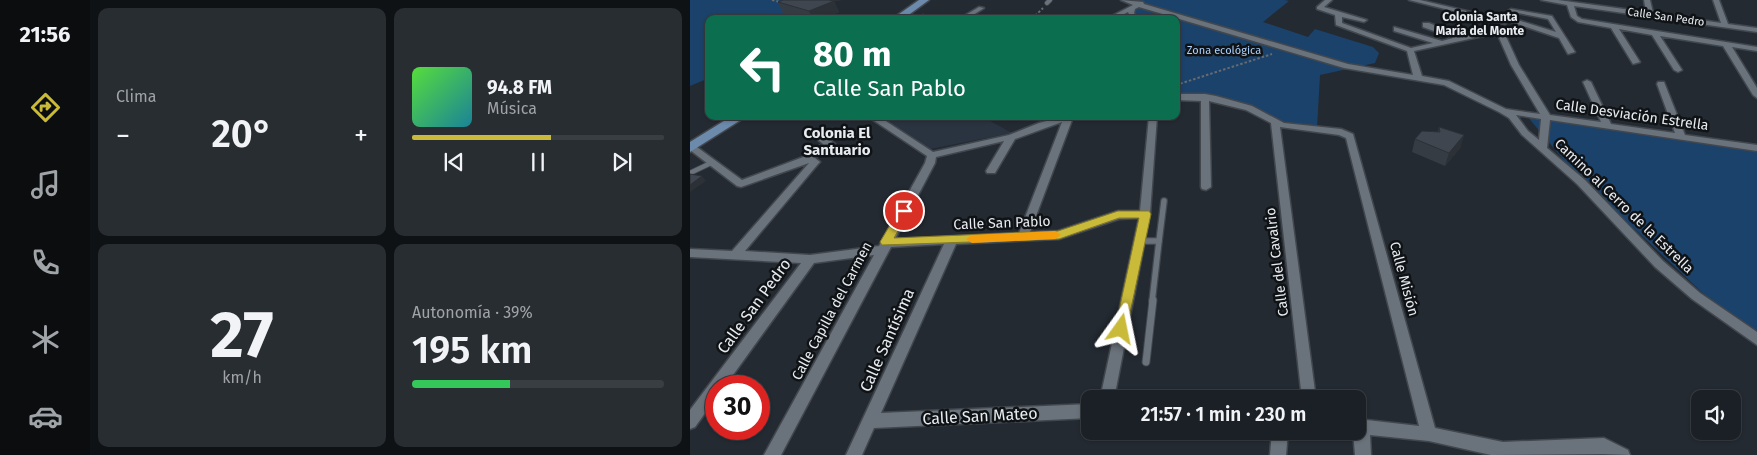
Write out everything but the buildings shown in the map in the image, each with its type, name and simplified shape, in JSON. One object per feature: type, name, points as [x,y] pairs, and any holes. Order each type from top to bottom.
[{"type":"main road","points":[[902,15],[925,0]]},
{"type":"main road","points":[[691,147],[735,120]]},
{"type":"street","name":"Camino al Cerro de la Estrella","points":[[1124,0],[1135,6],[1167,15]]},
{"type":"street","points":[[1117,15],[1147,0]]},
{"type":"street","points":[[1329,0],[1319,8],[1364,20]]},
{"type":"street","points":[[1412,0],[1506,20],[1562,37]]},
{"type":"street","points":[[1339,14],[1338,24],[1410,50],[1444,44],[1499,30],[1511,11],[1513,0]]},
{"type":"street","name":"Calle San Pedro","points":[[1544,0],[1570,4],[1592,3],[1650,15],[1757,30]]},
{"type":"street","points":[[1647,0],[1650,15]]},
{"type":"street","points":[[1716,0],[1725,25]]},
{"type":"street","points":[[1570,4],[1576,19],[1757,49]]},
{"type":"street","points":[[1132,15],[1131,13],[1135,6]]},
{"type":"street","points":[[969,15],[981,8]]},
{"type":"street","points":[[1511,11],[1550,17],[1571,52]]},
{"type":"street","name":"Camino al Cerro de la Estrella","points":[[1180,19],[1347,66],[1446,84],[1502,110],[1512,116],[1526,133],[1581,182],[1659,264],[1696,296],[1757,339]]},
{"type":"street","points":[[1426,25],[1460,39]]},
{"type":"street","points":[[1613,26],[1636,62]]},
{"type":"street","points":[[1397,29],[1444,44]]},
{"type":"street","points":[[1499,30],[1515,65],[1546,116],[1543,147]]},
{"type":"street","points":[[1655,33],[1678,70]]},
{"type":"street","points":[[1726,44],[1757,95]]},
{"type":"street","points":[[1410,50],[1418,78]]},
{"type":"street","points":[[1587,82],[1607,125]]},
{"type":"street","points":[[1661,84],[1680,136]]},
{"type":"street","points":[[1180,95],[1205,98],[1249,108],[1275,122]]},
{"type":"street","points":[[1205,98],[1206,187]]},
{"type":"street","name":"Calle Desviación Estrella","points":[[1502,110],[1757,148]]},
{"type":"street","points":[[877,120],[932,154],[978,142],[1011,137],[1061,120]]},
{"type":"street","points":[[1023,237],[1071,120]]},
{"type":"street","points":[[1109,390],[1145,214],[1153,120]]},
{"type":"street","name":"Calle Misión","points":[[1275,122],[1350,136],[1429,434]]},
{"type":"street","name":"Calle del Cavalrio","points":[[1275,122],[1308,390]]},
{"type":"street","points":[[691,147],[741,184],[809,158],[816,151],[830,144],[814,132]]},
{"type":"street","points":[[991,171],[1011,137]]},
{"type":"street","name":"Calle Capilla del Carmen","points":[[772,455],[930,163],[932,154]]},
{"type":"street","points":[[735,255],[815,162],[809,158]]},
{"type":"street","name":"Calle San Pablo","points":[[690,253],[810,259],[884,246],[952,240],[1059,235],[1118,214],[1145,214]]},
{"type":"street","name":"Calle Santísima","points":[[854,455],[952,240]]},
{"type":"street","name":"Calle San Pedro","points":[[690,422],[810,259]]},
{"type":"street","name":"Calle San Mateo","points":[[869,421],[1081,411]]},
{"type":"street","points":[[1366,427],[1429,434],[1503,452],[1604,446],[1622,455]]},
{"type":"street","points":[[1278,455],[1279,440]]},
{"type":"street","points":[[1361,440],[1363,455]]},
{"type":"lane","points":[[1047,3],[1050,0]]},
{"type":"lane","points":[[690,173],[713,162]]},
{"type":"lane","points":[[1146,362],[1164,201]]},
{"type":"lane","points":[[1139,241],[1159,241]]},
{"type":"path","points":[[772,0],[780,2]]},
{"type":"path","points":[[1036,15],[1047,3]]},
{"type":"path","points":[[1180,84],[1284,48]]},
{"type":"shaded area","points":[[884,120],[988,120],[1012,133],[930,149]]},
{"type":"green space","points":[[690,0],[815,0],[787,15],[705,15],[705,80],[690,86]]},
{"type":"green space","name":"Zona ecológica","points":[[1126,0],[1285,0],[1289,1],[1263,22],[1308,37],[1315,29],[1373,47],[1379,53],[1375,63],[1320,75],[1317,128],[1285,123],[1209,95],[1180,95],[1180,15],[1120,15],[1140,4]]},
{"type":"green space","points":[[1527,116],[1757,148],[1757,334],[1708,298],[1572,170]]},
{"type":"slow traffic","points":[[972,239],[1055,235]]},
{"type":"district","name":"Colonia Santa María del Monte","points":[[1480,24]]},
{"type":"district","name":"Colonia El Santuario","points":[[837,142]]},
{"type":"route","points":[[904,211],[886,242],[1059,235],[1118,214],[1145,214],[1121,329]]}]
